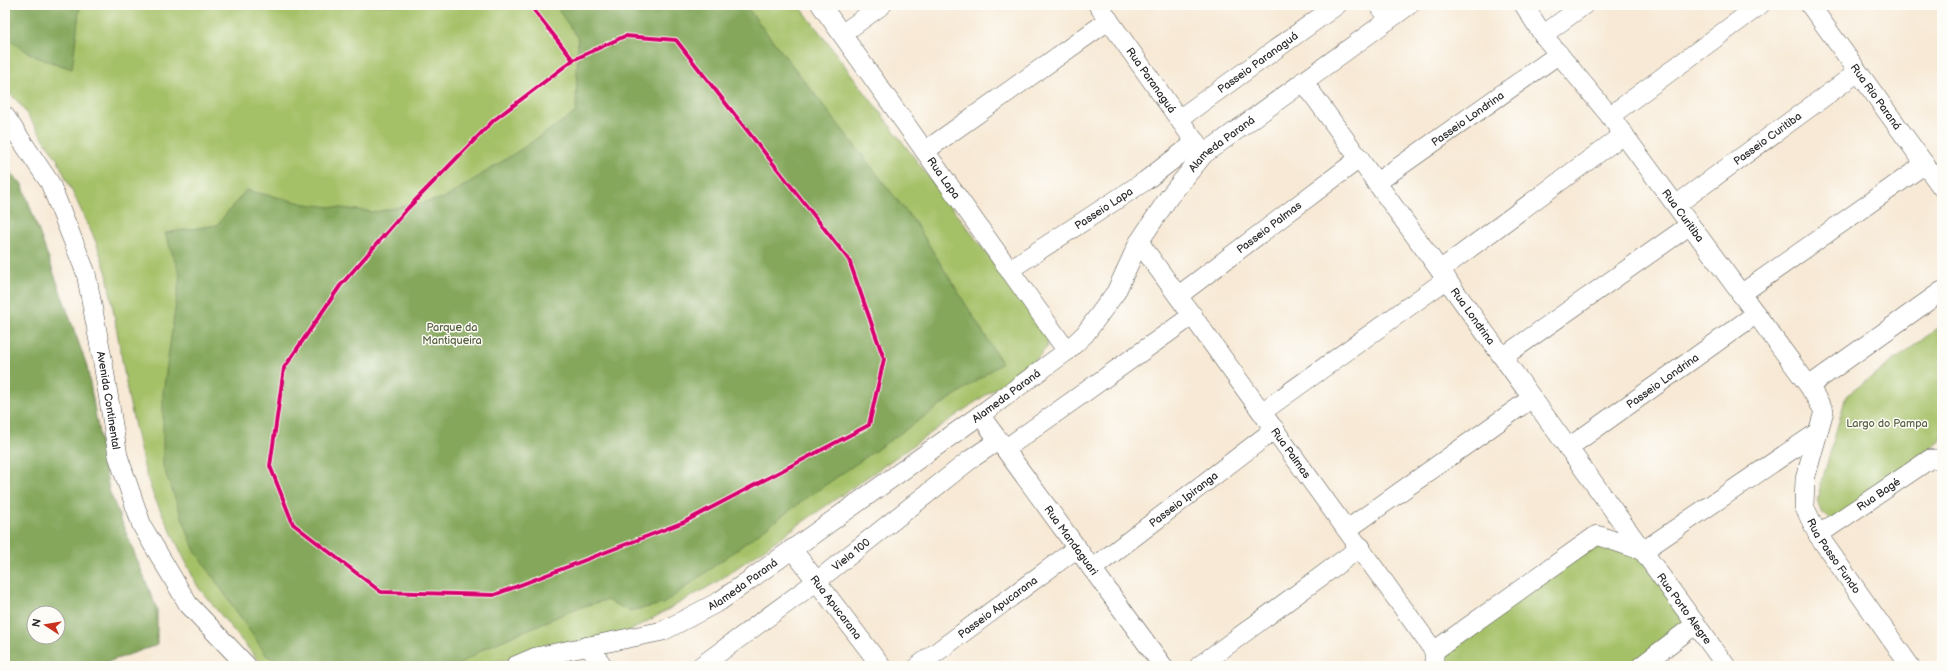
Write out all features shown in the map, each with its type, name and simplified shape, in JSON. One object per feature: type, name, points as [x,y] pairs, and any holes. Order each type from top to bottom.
[{"type":"street","name":"Rua Lapa","points":[[821,5],[1067,351]]},
{"type":"street","points":[[842,34],[882,5]]},
{"type":"street","name":"Rua Paranaguá","points":[[1098,5],[1200,148]]},
{"type":"street","name":"Passeio Paranaguá","points":[[1180,119],[1337,5]]},
{"type":"street","name":"Alameda Paraná","points":[[515,666],[536,657],[663,631],[720,601],[1067,351],[1085,334],[1116,292],[1139,242],[1200,148],[1304,81],[1384,12],[1408,5]]},
{"type":"street","name":"Rua Curitiba","points":[[1524,5],[1543,35],[1624,134],[1809,386],[1824,411],[1818,432]]},
{"type":"street","points":[[1543,35],[1584,5]]},
{"type":"street","points":[[1610,116],[1760,5]]},
{"type":"street","name":"Rua Rio Paraná","points":[[1810,5],[1942,188]]},
{"type":"street","points":[[925,152],[1109,20]]},
{"type":"street","name":"Passeio Londrina","points":[[1376,183],[1559,54]]},
{"type":"street","name":"Passeio Curitiba","points":[[1676,205],[1858,72]]},
{"type":"street","name":"Rua Londrina","points":[[1304,81],[1360,158],[1376,183],[1643,551]]},
{"type":"street","name":"Avenida Continental","points":[[5,116],[50,183],[86,273],[104,363],[118,456],[142,526],[188,604],[246,666]]},
{"type":"street","points":[[1262,412],[1624,134]]},
{"type":"street","name":"Passeio Lapa","points":[[1009,270],[1145,181],[1200,148]]},
{"type":"street","name":"Passeio Palmas","points":[[1178,296],[1360,158]]},
{"type":"street","points":[[1741,294],[1925,164]]},
{"type":"street","points":[[1503,357],[1690,225]]},
{"type":"street","name":"Rua Palmas","points":[[1139,242],[1361,547],[1434,659]]},
{"type":"street","points":[[1809,386],[1942,291]]},
{"type":"street","name":"Passeio Londrina","points":[[1568,448],[1756,314]]},
{"type":"street","points":[[1002,444],[1193,315]]},
{"type":"street","points":[[1348,529],[1532,398]]},
{"type":"street","name":"Rua Mandaguari","points":[[980,415],[1163,666]]},
{"type":"street","name":"Passeio Ipiranga","points":[[1092,569],[1275,429]]},
{"type":"street","points":[[1434,659],[1597,535],[1643,551],[1818,432]]},
{"type":"street","name":"Rua Passo Fundo","points":[[1818,432],[1805,479],[1804,506],[1818,536],[1910,666]]},
{"type":"street","name":"Viela 100","points":[[701,666],[817,581],[971,459],[1002,444]]},
{"type":"street","name":"Rua Bagé","points":[[1818,536],[1930,459],[1942,459]]},
{"type":"street","points":[[1199,666],[1361,547]]},
{"type":"street","name":"Rua Apucarana","points":[[792,548],[881,666]]},
{"type":"street","name":"Passeio Apucarana","points":[[918,666],[1077,548]]},
{"type":"street","name":"Rua Porto Alegre","points":[[1643,551],[1726,666]]},
{"type":"street","points":[[1641,666],[1696,624]]},
{"type":"street","points":[[588,646],[603,666]]},
{"type":"green space","name":"Parque da Mantiqueira","points":[[5,5],[799,5],[1049,336],[1047,347],[1036,360],[715,583],[630,631],[477,666],[266,666],[257,659],[198,587],[154,497],[145,471],[129,400],[107,274],[96,242],[57,159],[20,104],[5,88]]},
{"type":"green space","points":[[5,5],[80,5],[72,69],[36,57],[5,38]]},
{"type":"green space","name":"Parque da Mantiqueira","points":[[562,5],[745,5],[916,224],[1002,363],[805,499],[663,604],[630,611],[606,600],[575,609],[485,648],[457,666],[289,666],[267,656],[194,549],[163,466],[163,393],[180,275],[165,233],[217,225],[246,190],[306,204],[375,212],[445,198],[576,112],[578,38],[559,11]]},
{"type":"green space","points":[[5,168],[22,184],[87,366],[109,490],[157,609],[157,645],[96,666],[5,666]]},
{"type":"green space","name":"Largo do Pampa","points":[[1942,325],[1942,439],[1835,521],[1821,512],[1817,499],[1846,396]]},
{"type":"green space","points":[[1596,540],[1640,557],[1688,623],[1632,666],[1439,666],[1439,653]]},
{"type":"cycle path","points":[[530,5],[573,60]]},
{"type":"cycle path","points":[[625,36],[676,40],[849,260],[884,359],[869,425],[684,522],[494,595],[381,592],[293,524],[270,466],[284,368],[340,286],[408,208],[494,120],[573,60],[625,36]]}]
